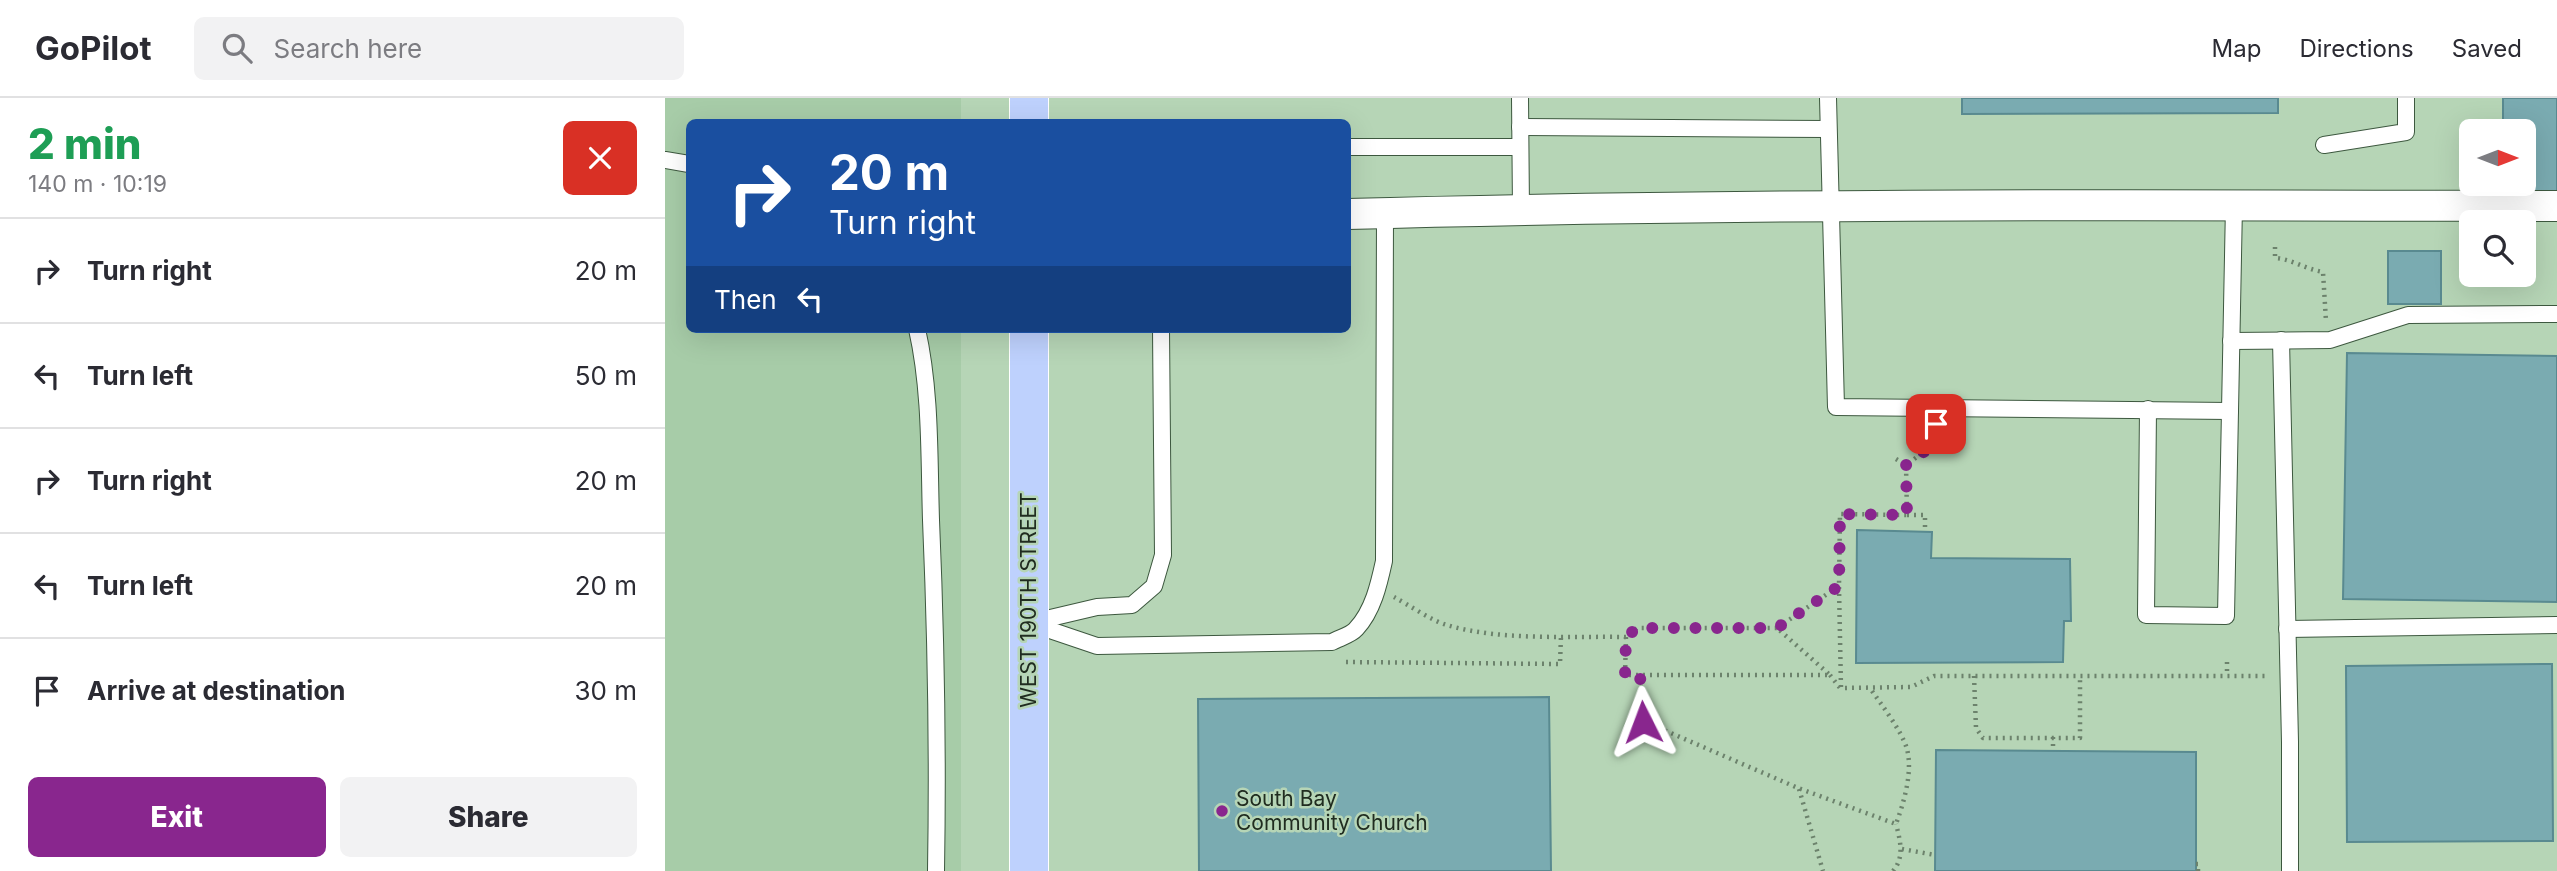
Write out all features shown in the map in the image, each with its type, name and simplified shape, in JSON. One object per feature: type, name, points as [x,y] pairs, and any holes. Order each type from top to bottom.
[{"type":"main road","points":[[1029,98],[1029,119]]},
{"type":"main road","name":"WEST 190TH STREET","points":[[1028,333],[1029,871]]},
{"type":"street","points":[[1351,214],[1829,207],[2557,206]]},
{"type":"lane","points":[[1520,98],[1521,210]]},
{"type":"lane","points":[[1828,98],[1836,407],[2230,411]]},
{"type":"lane","points":[[2323,145],[2406,132],[2406,98]]},
{"type":"lane","points":[[1520,127],[1828,130]]},
{"type":"lane","points":[[1351,147],[1520,147]]},
{"type":"lane","points":[[665,160],[686,164]]},
{"type":"lane","points":[[2148,409],[2146,615],[2226,616],[2234,205]]},
{"type":"lane","points":[[1028,624],[1097,646],[1332,642],[1356,630],[1378,589],[1384,561],[1385,213]]},
{"type":"lane","points":[[2231,341],[2326,340],[2408,316],[2557,314]]},
{"type":"lane","points":[[918,333],[927,399],[935,609],[936,871]]},
{"type":"lane","points":[[1028,624],[1097,607],[1132,605],[1154,586],[1163,555],[1161,333]]},
{"type":"lane","points":[[2281,340],[2290,871]]},
{"type":"lane","points":[[2287,629],[2557,625]]},
{"type":"path","points":[[2275,247],[2275,258],[2323,272],[2326,340]]},
{"type":"path","points":[[1906,465],[1936,443],[1936,424]]},
{"type":"path","points":[[1896,459],[1906,465]]},
{"type":"path","points":[[1906,465],[1907,515]]},
{"type":"path","points":[[1841,688],[1840,514],[1925,515],[1925,531]]},
{"type":"path","points":[[1378,589],[1443,625],[1472,632],[1626,637],[1637,628],[1777,628],[1839,586]]},
{"type":"path","points":[[1777,628],[1841,688],[1911,687],[1934,676],[2269,676]]},
{"type":"path","points":[[1346,662],[1560,664],[1561,636]]},
{"type":"path","points":[[1626,637],[1625,675],[1830,675]]},
{"type":"path","points":[[2227,662],[2227,676]]},
{"type":"path","points":[[1640,675],[1643,722],[1798,788],[1896,824]]},
{"type":"path","points":[[1974,676],[1976,729],[1983,738],[2080,738],[2080,676]]},
{"type":"path","points":[[1870,688],[1907,748],[1907,791],[1896,824],[1902,849],[1893,871]]},
{"type":"path","points":[[2053,737],[2053,751]]},
{"type":"path","points":[[1798,788],[1823,871]]},
{"type":"path","points":[[1902,849],[1935,855]]},
{"type":"path","points":[[2196,864],[2198,871]]},
{"type":"shaded area","points":[[665,98],[961,98],[961,119],[686,119],[686,333],[961,333],[961,871],[665,871]]},
{"type":"building","points":[[1962,98],[2278,98],[2278,113],[1962,114]]},
{"type":"building","points":[[2503,98],[2557,98],[2557,191],[2536,191],[2536,119],[2503,119]]},
{"type":"building","points":[[2388,251],[2441,251],[2441,304],[2388,304]]},
{"type":"building","points":[[2347,353],[2557,356],[2557,602],[2343,599]]},
{"type":"building","points":[[1857,530],[1932,532],[1931,558],[2070,559],[2071,621],[2064,621],[2063,662],[1856,663]]},
{"type":"building","points":[[2552,664],[2553,841],[2347,842],[2346,666]]},
{"type":"building","points":[[1549,697],[1551,871],[1199,871],[1198,699]]},
{"type":"building","points":[[1936,750],[2196,752],[2196,871],[1935,871]]},
{"type":"place","name":"South Bay Community Church","points":[[1222,811]]},
{"type":"route","points":[[1643,722],[1640,675],[1625,675],[1626,637],[1637,628],[1777,628],[1839,586],[1840,514],[1907,515],[1906,465],[1936,443],[1936,424]]}]
